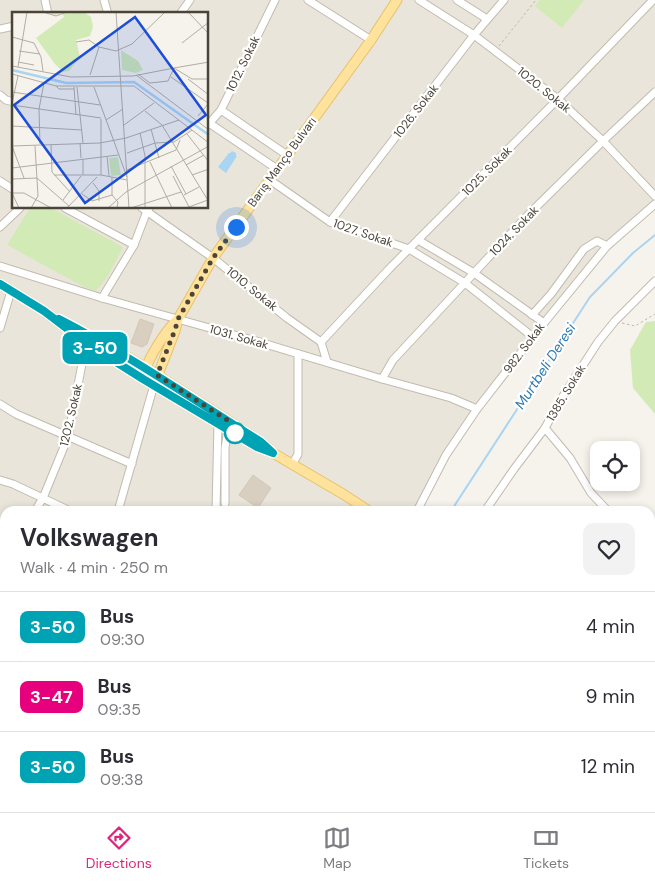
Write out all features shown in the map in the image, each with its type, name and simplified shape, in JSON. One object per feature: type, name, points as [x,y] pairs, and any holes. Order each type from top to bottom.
[{"type":"main road","name":"Barış Manço Bulvarı","points":[[154,385],[178,319],[213,258],[398,0]]},
{"type":"main road","points":[[0,284],[146,368],[261,442],[273,453]]},
{"type":"main road","points":[[44,311],[86,343],[143,379],[361,506]]},
{"type":"main road","points":[[143,379],[146,368],[169,328],[178,319]]},
{"type":"main road","points":[[343,494],[368,506]]},
{"type":"street","points":[[181,12],[190,0]]},
{"type":"street","name":"1012. Sokak","points":[[209,123],[221,110],[275,0]]},
{"type":"street","points":[[308,0],[370,40]]},
{"type":"street","name":"1020. Sokak","points":[[419,0],[474,35],[558,99],[603,141],[655,196]]},
{"type":"street","points":[[457,0],[487,19]]},
{"type":"street","name":"1026. Sokak","points":[[330,222],[474,35],[504,0]]},
{"type":"street","name":"1025. Sokak","points":[[321,342],[409,249],[653,0]]},
{"type":"street","name":"1024. Sokak","points":[[382,379],[393,360],[526,218],[655,92]]},
{"type":"street","points":[[0,96],[12,102]]},
{"type":"street","points":[[221,110],[287,155]]},
{"type":"street","points":[[209,125],[277,169]]},
{"type":"street","name":"1027. Sokak","points":[[270,180],[330,222],[409,249],[465,283],[533,336]]},
{"type":"street","points":[[0,181],[12,189]]},
{"type":"street","name":"982. Sokak","points":[[420,506],[446,455],[533,336],[607,246],[655,204]]},
{"type":"street","points":[[0,227],[19,209]]},
{"type":"street","points":[[67,209],[134,245]]},
{"type":"street","points":[[102,298],[134,245],[146,209]]},
{"type":"street","name":"1010. Sokak","points":[[146,209],[213,258],[287,318],[321,342]]},
{"type":"street","points":[[418,240],[474,273],[544,323]]},
{"type":"street","points":[[532,315],[551,294],[584,249],[597,241],[607,246]]},
{"type":"street","name":"1031. Sokak","points":[[0,266],[102,298],[451,398],[478,409]]},
{"type":"street","name":"1385. Sokak","points":[[488,506],[545,428],[558,404],[598,342],[615,321],[655,281]]},
{"type":"street","points":[[0,328],[11,291]]},
{"type":"street","points":[[321,342],[327,362]]},
{"type":"street","name":"1202. Sokak","points":[[37,506],[43,498],[68,437],[86,343]]},
{"type":"street","points":[[292,464],[298,454],[298,354]]},
{"type":"street","points":[[119,506],[154,385]]},
{"type":"street","points":[[0,404],[16,414],[132,464]]},
{"type":"street","points":[[216,506],[218,423]]},
{"type":"street","points":[[545,428],[570,458],[591,494],[603,506]]},
{"type":"street","points":[[225,503],[225,448],[228,429]]},
{"type":"street","points":[[0,480],[13,484],[60,506]]},
{"type":"path","points":[[495,51],[536,0]]},
{"type":"path","points":[[615,321],[635,326],[655,314]]},
{"type":"shaded area","points":[[0,0],[655,0],[655,204],[607,246],[544,323],[446,455],[416,506],[0,506]]},
{"type":"green space","points":[[540,0],[584,0],[562,28],[535,6]]},
{"type":"green space","points":[[29,209],[53,209],[123,247],[108,276],[96,291],[84,287],[7,245]]},
{"type":"green space","points":[[655,321],[655,414],[633,388],[630,350],[646,322]]},
{"type":"water","points":[[232,151],[237,156],[226,173],[218,167]]},
{"type":"building","points":[[140,319],[154,324],[147,344],[142,347],[131,343]]},
{"type":"building","points":[[253,475],[271,488],[259,506],[255,506],[239,495]]},
{"type":"waterway","name":"Murtbeli Deresi","points":[[454,506],[590,297],[633,253],[655,235]]},
{"type":"bus line","name":"3-50","points":[[0,284],[44,311],[86,343],[143,379],[257,447],[273,453],[261,442],[157,375],[59,319]]},
{"type":"route","points":[[235,433],[235,425],[157,375],[178,319],[213,258],[236,227]]}]
